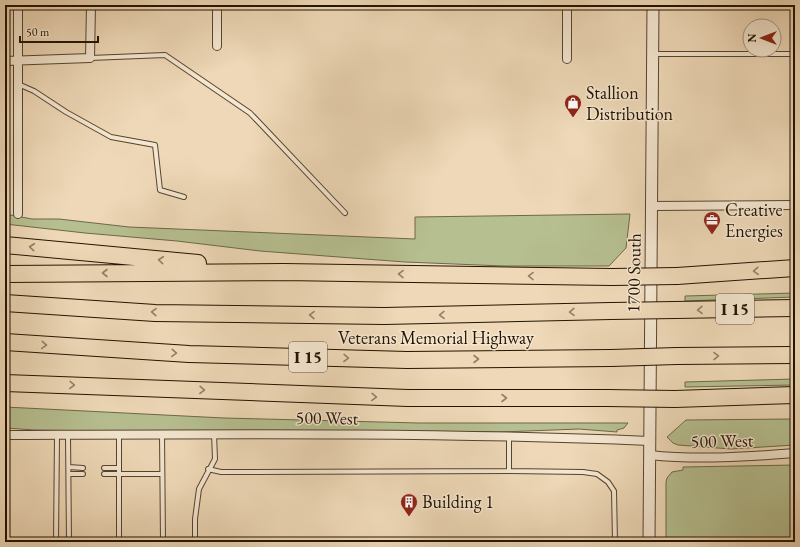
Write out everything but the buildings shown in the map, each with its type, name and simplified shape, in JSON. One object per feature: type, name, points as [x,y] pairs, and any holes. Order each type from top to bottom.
[{"type":"highway","points":[[5,245],[284,272]]},
{"type":"highway","points":[[5,274],[284,272],[612,277],[677,276],[795,268]]},
{"type":"highway","name":"Veterans Memorial Highway","points":[[5,303],[155,313],[376,316],[795,308]]},
{"type":"highway","name":"Veterans Memorial Highway","points":[[5,342],[189,354],[407,360],[795,355]]},
{"type":"highway","points":[[9,383],[408,398],[606,398],[795,402]]},
{"type":"highway","points":[[675,399],[795,395]]},
{"type":"street","points":[[18,5],[18,214]]},
{"type":"street","points":[[5,60],[90,58],[91,5]]},
{"type":"street","points":[[216,5],[217,46]]},
{"type":"street","points":[[567,5],[567,59]]},
{"type":"street","name":"1700 South","points":[[649,542],[653,54],[652,5]]},
{"type":"street","points":[[651,206],[795,205]]},
{"type":"street","name":"500 West","points":[[5,435],[214,433],[509,436],[649,441]]},
{"type":"street","name":"500 West","points":[[649,455],[670,457],[735,458],[795,453]]},
{"type":"lane","points":[[653,54],[795,54]]},
{"type":"lane","points":[[90,58],[166,55],[250,113],[344,213]]},
{"type":"lane","points":[[18,84],[34,91],[66,112],[111,137],[155,145],[160,190],[184,197]]},
{"type":"lane","points":[[162,433],[163,542]]},
{"type":"lane","points":[[195,542],[195,519],[199,489],[208,469],[215,459],[214,433]]},
{"type":"lane","points":[[56,542],[57,434]]},
{"type":"lane","points":[[68,434],[69,542]]},
{"type":"lane","points":[[119,434],[119,542]]},
{"type":"lane","points":[[508,472],[509,436]]},
{"type":"lane","points":[[69,467],[83,468]]},
{"type":"lane","points":[[104,468],[119,468]]},
{"type":"lane","points":[[208,469],[221,472],[582,472],[597,474],[608,482],[614,491],[615,542]]},
{"type":"lane","points":[[69,474],[83,474]]},
{"type":"lane","points":[[104,474],[162,474]]},
{"type":"green space","points":[[5,214],[32,219],[59,219],[129,227],[415,239],[415,217],[630,214],[626,248],[609,266],[504,266],[405,262],[260,251],[177,241],[85,233],[5,224]]},
{"type":"green space","points":[[795,293],[795,297],[685,301],[685,296]]},
{"type":"green space","points":[[795,379],[795,385],[685,387],[685,382]]},
{"type":"green space","points":[[5,407],[224,418],[419,423],[628,423],[624,428],[617,430],[617,432],[579,429],[501,432],[159,432],[35,430],[5,428]]},
{"type":"green space","points":[[795,419],[795,445],[731,449],[678,445],[673,443],[667,437],[686,420]]},
{"type":"green space","points":[[795,465],[795,542],[666,542],[666,482],[667,478],[672,472],[683,470],[683,467]]},
{"type":"place","name":"Stallion Distribution","points":[[573,118]]},
{"type":"place","name":"Creative Energies","points":[[712,235]]},
{"type":"place","name":"Building 1","points":[[409,517]]}]
